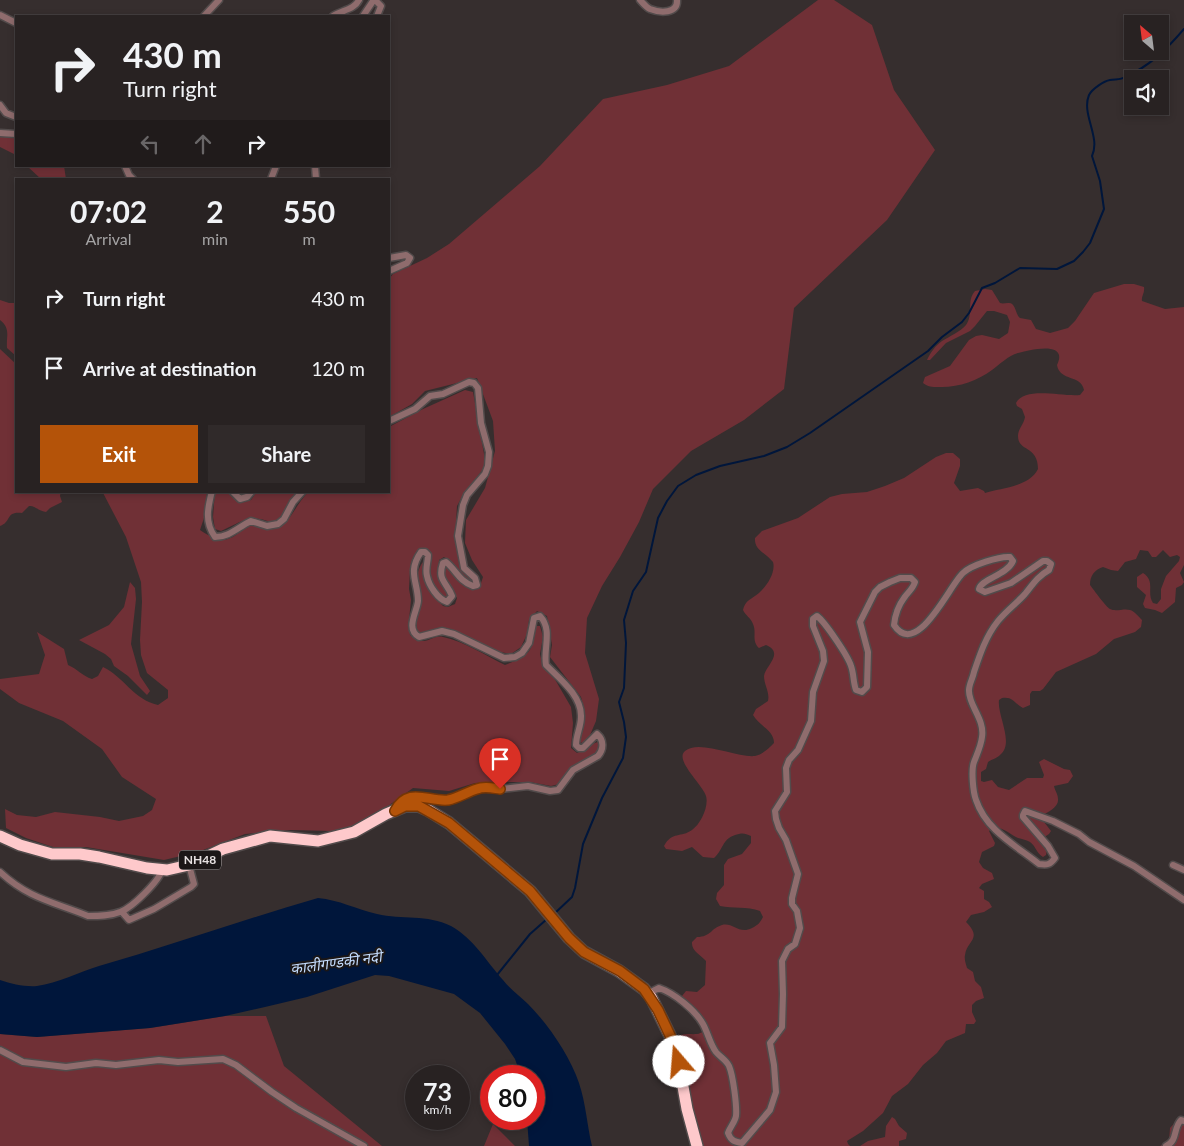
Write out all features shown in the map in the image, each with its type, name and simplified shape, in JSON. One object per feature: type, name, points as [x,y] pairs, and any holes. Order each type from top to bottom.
[{"type":"highway","name":"NH48","points":[[0,836],[20,845],[52,854],[80,854],[162,870],[173,870],[189,865],[223,849],[270,836],[310,841],[342,836],[363,828],[386,814],[405,806],[419,806],[438,816],[480,848],[539,900],[569,938],[584,952],[620,971],[644,989],[676,1048],[696,1146]]},
{"type":"street","points":[[205,15],[219,0]]},
{"type":"street","points":[[335,15],[355,6],[359,0]]},
{"type":"street","points":[[640,0],[648,8],[668,12],[674,9],[677,5],[677,0]]},
{"type":"street","points":[[363,15],[372,1],[376,1],[380,6],[377,15]]},
{"type":"street","points":[[0,15],[15,23]]},
{"type":"street","points":[[0,105],[6,112],[15,116]]},
{"type":"street","points":[[0,133],[15,134]]},
{"type":"street","points":[[125,167],[132,178]]},
{"type":"street","points":[[390,258],[406,255],[410,258],[407,263],[390,271]]},
{"type":"street","points":[[390,421],[414,409],[430,396],[443,394],[470,382],[474,383],[480,394],[482,423],[489,452],[488,466],[467,495],[463,505],[458,536],[464,568],[475,578],[477,585],[467,584],[460,579],[450,564],[443,563],[440,576],[452,596],[448,602],[444,601],[430,584],[426,568],[428,555],[425,552],[421,552],[413,578],[418,597],[418,606],[412,619],[416,634],[419,637],[442,631],[454,634],[504,658],[515,657],[525,650],[530,638],[534,618],[540,616],[547,635],[546,665],[568,687],[581,711],[576,745],[579,748],[583,748],[597,734],[600,736],[602,744],[598,756],[573,770],[558,790],[550,791],[528,786],[500,789],[479,788],[447,800],[422,796],[410,798],[399,804],[395,811]]},
{"type":"street","points":[[212,493],[207,513],[208,521],[214,536],[218,537],[235,531],[251,521],[267,526],[278,524],[284,519],[293,502],[301,493]]},
{"type":"street","points":[[234,493],[240,499],[247,497],[250,493]]},
{"type":"street","points":[[650,997],[653,991],[659,988],[668,991],[689,1007],[703,1023],[716,1052],[724,1058],[729,1066],[736,1118],[728,1133],[730,1139],[742,1143],[770,1110],[776,1092],[770,1043],[782,1027],[782,961],[788,949],[794,944],[800,928],[797,911],[792,904],[798,874],[786,840],[778,828],[775,812],[787,792],[786,768],[789,760],[798,750],[811,721],[813,692],[824,661],[823,652],[813,626],[813,619],[818,616],[822,620],[834,639],[846,652],[852,667],[856,690],[862,692],[867,687],[868,652],[860,622],[875,592],[900,578],[911,578],[915,582],[913,588],[898,608],[894,625],[900,632],[910,634],[933,616],[962,573],[969,568],[1003,557],[1012,558],[1008,568],[994,578],[982,582],[979,589],[985,592],[1010,583],[1044,561],[1050,564],[1049,570],[1036,578],[1024,595],[1004,613],[992,628],[978,658],[969,691],[983,735],[972,770],[976,801],[982,814],[994,830],[1039,864],[1047,865],[1052,863],[1055,858],[1048,846],[1023,815],[1025,812],[1054,821],[1134,866],[1184,900]]},
{"type":"street","points":[[122,912],[126,918],[132,920],[192,887],[194,884],[189,865]]},
{"type":"street","points":[[1173,865],[1184,870]]},
{"type":"street","points":[[0,872],[19,888],[34,896],[88,916],[102,916],[122,912],[160,877],[162,870]]},
{"type":"street","points":[[0,1050],[23,1062],[66,1067],[159,1060],[178,1062],[223,1059],[296,1108],[364,1146]]},
{"type":"street","points":[[1166,1146],[1171,1144],[1178,1123],[1182,1120],[1184,1121]]},
{"type":"shaded area","points":[[818,0],[834,0],[872,25],[894,90],[935,150],[887,220],[794,308],[784,389],[744,420],[691,451],[653,489],[639,522],[602,586],[587,618],[585,653],[599,699],[596,721],[590,735],[583,743],[579,742],[585,712],[581,697],[550,657],[552,645],[547,616],[537,611],[529,620],[527,634],[521,647],[511,654],[500,652],[450,629],[439,628],[419,633],[417,629],[416,583],[420,566],[424,561],[425,580],[434,596],[443,606],[448,607],[455,604],[457,598],[445,579],[444,575],[447,567],[464,585],[473,589],[479,589],[483,577],[472,560],[465,543],[466,520],[485,488],[495,451],[493,421],[477,378],[425,391],[412,404],[390,416],[390,278],[393,274],[427,258],[449,244],[540,166],[603,99],[667,85],[729,66]]},
{"type":"shaded area","points":[[0,135],[15,137],[15,154],[0,147]]},
{"type":"shaded area","points":[[28,167],[64,167],[66,178],[40,178]]},
{"type":"shaded area","points":[[1124,284],[1144,287],[1142,301],[1165,309],[1184,307],[1184,565],[1180,573],[1184,582],[1176,588],[1175,602],[1162,613],[1145,608],[1143,604],[1146,595],[1137,587],[1137,577],[1143,573],[1147,576],[1150,583],[1151,599],[1153,603],[1157,604],[1161,599],[1161,589],[1166,576],[1179,561],[1180,557],[1177,555],[1170,557],[1163,550],[1156,557],[1152,557],[1148,551],[1140,550],[1136,559],[1125,562],[1118,571],[1103,567],[1097,570],[1092,576],[1090,585],[1110,609],[1133,612],[1142,620],[1141,627],[1135,632],[1114,639],[1096,654],[1056,672],[1043,689],[1032,691],[1030,694],[1030,705],[1023,708],[1009,698],[999,700],[1006,736],[1005,749],[1000,755],[988,762],[986,769],[981,772],[981,781],[992,780],[998,787],[1009,790],[1027,778],[1043,778],[1044,775],[1039,762],[1044,759],[1070,770],[1073,776],[1068,783],[1054,786],[1058,802],[1055,807],[1041,818],[1051,831],[1043,838],[1046,855],[1043,857],[1029,841],[1018,838],[1000,828],[989,831],[995,843],[994,846],[982,852],[979,862],[983,868],[992,873],[994,879],[982,884],[979,888],[984,891],[984,899],[992,907],[984,912],[971,915],[966,922],[974,936],[966,950],[965,962],[967,968],[973,972],[975,981],[981,987],[984,998],[972,1005],[972,1012],[976,1021],[974,1024],[966,1024],[965,1033],[946,1041],[908,1084],[892,1096],[883,1113],[863,1131],[847,1141],[850,1146],[699,1146],[694,1112],[688,1099],[675,1038],[684,1034],[700,1033],[707,1028],[706,1021],[682,999],[686,991],[697,992],[705,985],[706,961],[695,950],[692,942],[697,937],[705,936],[722,925],[730,925],[747,930],[757,925],[763,917],[760,911],[755,909],[720,906],[716,899],[717,893],[724,885],[724,865],[728,859],[742,854],[751,843],[751,836],[741,834],[729,838],[714,858],[703,857],[692,847],[682,851],[666,849],[664,846],[673,836],[688,832],[695,827],[704,814],[706,805],[707,800],[704,791],[683,760],[685,751],[699,747],[755,756],[763,753],[774,743],[769,731],[753,715],[756,709],[768,701],[764,676],[774,656],[774,652],[766,645],[759,648],[755,639],[753,624],[743,610],[747,602],[765,587],[774,566],[773,562],[756,546],[755,538],[762,531],[798,518],[830,497],[867,492],[885,486],[904,478],[936,457],[946,453],[953,453],[960,459],[960,466],[954,483],[960,491],[978,488],[985,493],[1014,486],[1028,480],[1038,469],[1037,461],[1032,452],[1021,445],[1019,441],[1018,433],[1025,417],[1022,409],[1016,403],[1027,395],[1045,393],[1080,395],[1084,390],[1079,382],[1062,374],[1059,370],[1057,365],[1058,352],[1046,348],[1014,354],[980,377],[959,385],[934,387],[923,383],[925,377],[950,366],[969,340],[982,335],[999,339],[1008,333],[1010,322],[1007,315],[987,311],[970,331],[946,343],[930,360],[927,360],[933,349],[966,325],[970,316],[972,295],[975,291],[992,290],[1000,303],[1013,304],[1020,318],[1031,320],[1036,329],[1050,333],[1068,328],[1094,293]]},
{"type":"shaded area","points":[[0,300],[15,303],[15,355],[7,348],[7,329],[0,320]]},
{"type":"shaded area","points":[[0,349],[15,363],[15,493],[61,493],[62,502],[46,512],[29,506],[22,513],[11,515],[0,526]]},
{"type":"shaded area","points":[[465,390],[473,392],[484,454],[484,468],[464,493],[457,506],[455,539],[459,563],[464,571],[474,580],[471,583],[467,580],[444,557],[439,560],[439,576],[450,597],[448,599],[437,589],[431,578],[428,551],[415,556],[410,570],[410,635],[421,641],[435,637],[451,639],[467,645],[505,665],[525,656],[533,642],[536,626],[540,626],[543,637],[540,654],[543,667],[553,676],[571,707],[573,723],[571,748],[577,753],[598,742],[598,749],[594,755],[568,772],[559,784],[551,786],[530,782],[505,782],[475,783],[449,791],[413,788],[377,814],[356,825],[332,831],[291,830],[245,834],[198,852],[164,860],[86,847],[53,847],[26,838],[6,828],[5,809],[17,815],[36,817],[55,812],[119,821],[143,816],[152,810],[156,799],[122,777],[102,749],[63,721],[19,703],[0,689],[0,679],[39,674],[45,655],[37,632],[64,649],[68,665],[89,678],[92,679],[98,676],[103,667],[117,676],[142,698],[150,702],[158,705],[168,698],[168,690],[147,673],[141,655],[141,582],[126,537],[103,493],[207,493],[205,515],[200,530],[222,540],[238,534],[252,523],[274,528],[281,526],[286,521],[307,493],[390,493],[390,426]]},
{"type":"shaded area","points":[[215,493],[229,493],[240,503],[251,500],[256,493],[296,493],[281,516],[273,523],[252,518],[221,531],[215,529],[213,517]]},
{"type":"shaded area","points":[[130,582],[135,588],[136,599],[131,644],[140,676],[150,691],[147,695],[128,676],[114,666],[111,659],[105,654],[79,640],[109,625],[124,607]]},
{"type":"shaded area","points":[[225,1016],[266,1016],[284,1066],[382,1146],[0,1146],[0,1034],[37,1037],[150,1028]]},
{"type":"shaded area","points":[[1181,1116],[1184,1117],[1184,1146],[1160,1146],[1169,1141],[1170,1128]]},
{"type":"shaded area","points":[[892,1117],[907,1133],[906,1139],[899,1141],[899,1146],[860,1146],[868,1141],[885,1137],[886,1126]]},
{"type":"shaded area","points":[[491,1130],[499,1130],[515,1146],[484,1146]]},
{"type":"water","name":"कालीगण्डकी नदी","points":[[318,898],[386,916],[442,922],[459,931],[506,983],[536,1012],[564,1051],[575,1073],[581,1091],[592,1146],[529,1146],[528,1130],[545,1130],[545,1065],[517,1065],[505,1044],[480,1013],[454,994],[389,976],[375,975],[307,997],[225,1016],[150,1028],[37,1037],[0,1034],[0,980],[23,986],[45,985],[99,966]]},
{"type":"waterway","points":[[555,913],[572,897],[583,844],[602,798],[623,758],[626,737],[619,702],[624,688],[626,643],[624,620],[633,591],[646,572],[658,518],[667,501],[678,486],[696,475],[720,466],[764,456],[787,447],[810,433],[928,351],[942,337],[962,322],[982,288],[995,283],[1020,268],[1057,269],[1074,261],[1090,243],[1104,209],[1100,181],[1092,156],[1094,141],[1087,110],[1089,95],[1095,88],[1105,82],[1122,79],[1142,68],[1164,50],[1184,29]]},
{"type":"waterway","points":[[497,975],[530,934],[547,919]]},
{"type":"route","points":[[500,789],[479,788],[447,800],[422,796],[414,797],[403,801],[395,811],[405,806],[419,806],[449,823],[530,891],[569,938],[584,952],[620,971],[644,989],[658,1010],[676,1048],[679,1062]]}]
